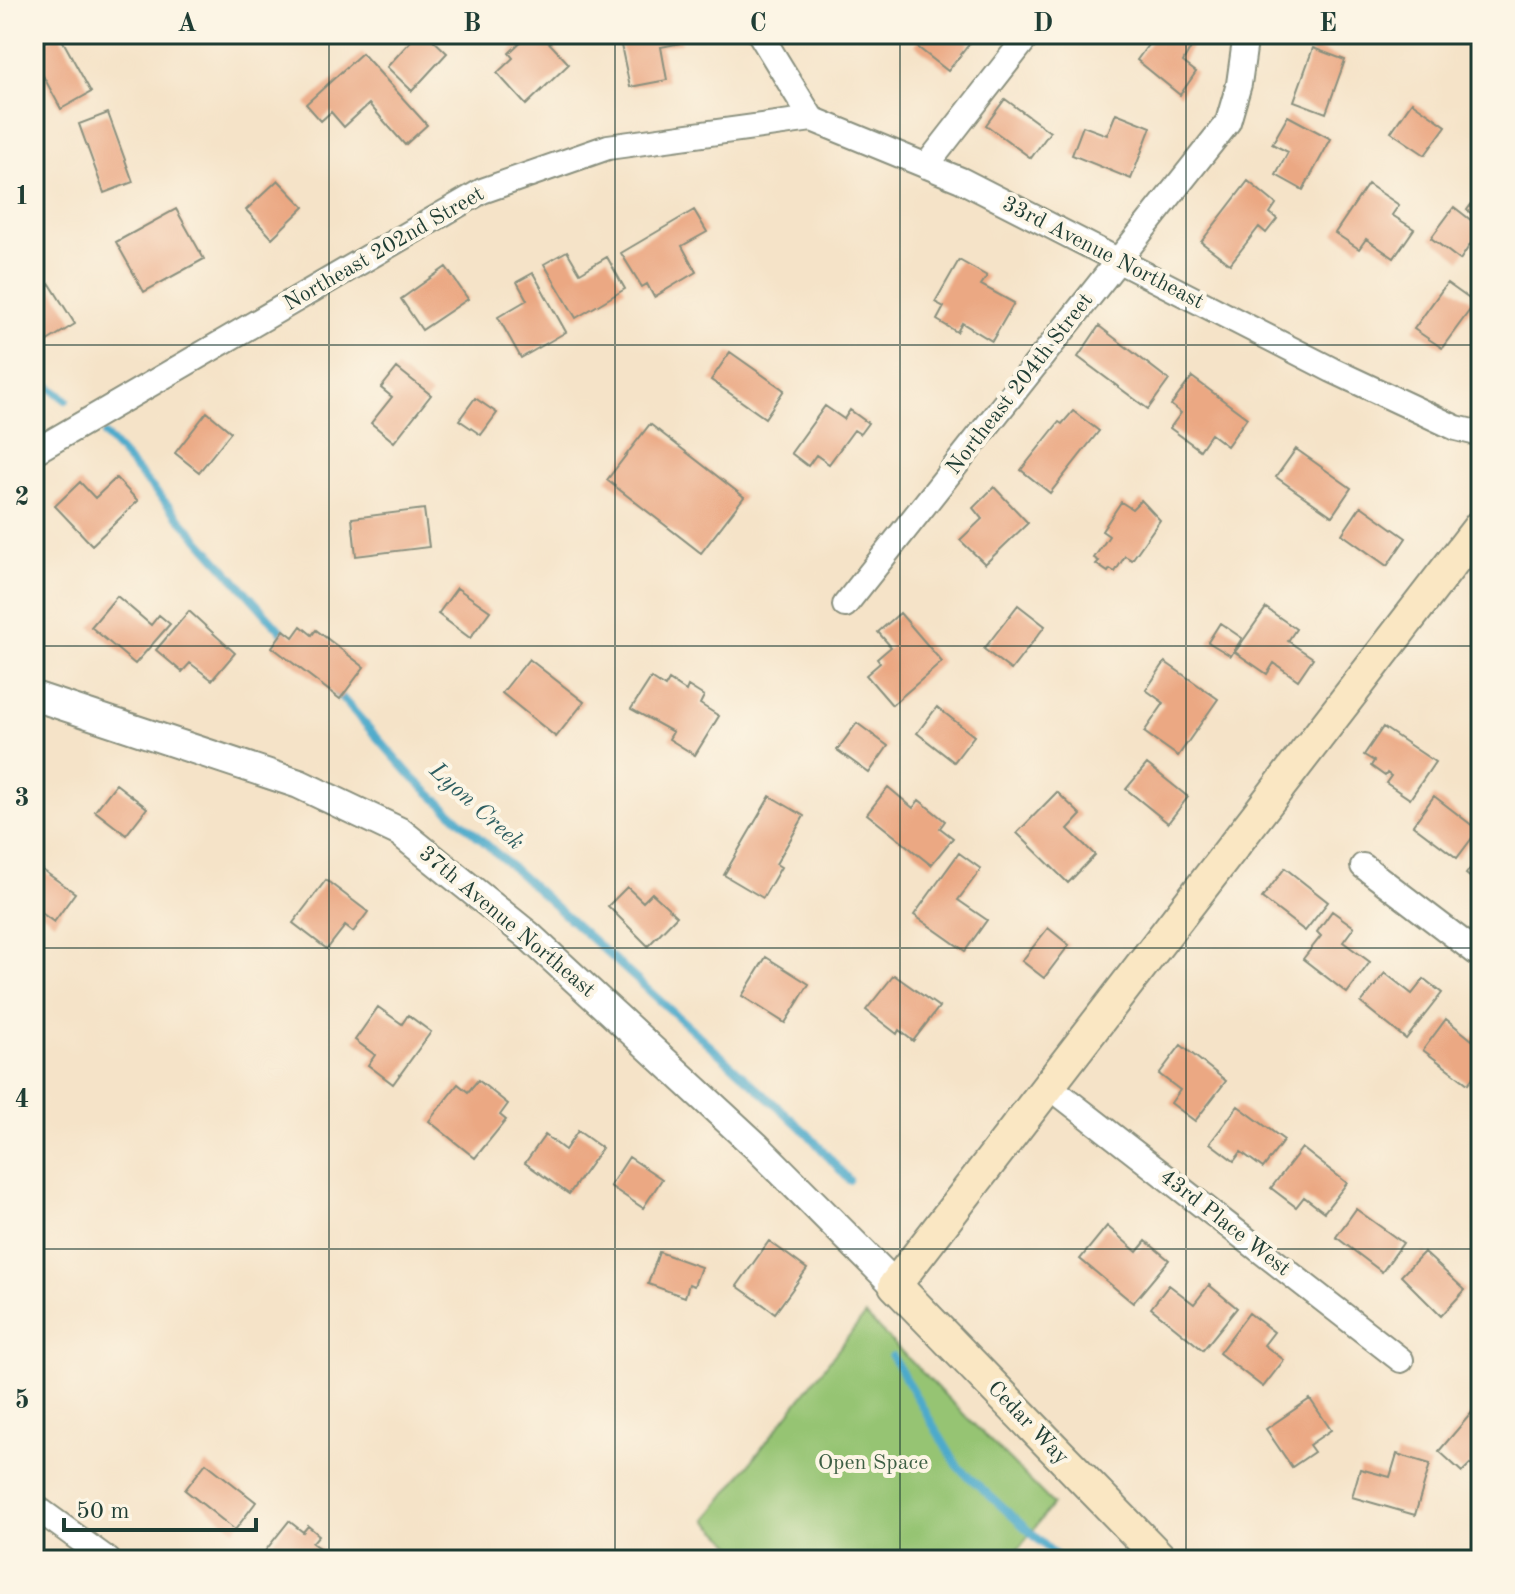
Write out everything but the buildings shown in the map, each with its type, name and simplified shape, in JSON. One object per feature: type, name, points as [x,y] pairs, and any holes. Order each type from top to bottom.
[{"type":"main road","points":[[895,1285],[1481,525]]},
{"type":"main road","name":"Cedar Way","points":[[895,1285],[1162,1560]]},
{"type":"street","points":[[760,34],[812,119]]},
{"type":"street","points":[[926,166],[1029,34]]},
{"type":"street","name":"Northeast 204th Street","points":[[845,605],[1228,122],[1239,84],[1246,34]]},
{"type":"street","name":"33rd Avenue Northeast","points":[[812,119],[926,166],[1332,370],[1456,428],[1481,434]]},
{"type":"street","name":"Northeast 202nd Street","points":[[34,452],[482,191],[608,147],[812,119]]},
{"type":"street","name":"37th Avenue Northeast","points":[[34,696],[299,784],[400,832],[529,936],[757,1147],[895,1285]]},
{"type":"street","points":[[1363,866],[1481,956]]},
{"type":"street","name":"43rd Place West","points":[[1049,1086],[1401,1360]]},
{"type":"street","points":[[34,1506],[108,1560]]},
{"type":"green space","name":"Open Space","points":[[865,1315],[1053,1504],[1010,1560],[749,1560],[706,1520]]},
{"type":"waterway","name":"Lyon Creek","points":[[34,375],[66,400]]},
{"type":"waterway","name":"Lyon Creek","points":[[105,435],[288,639]]},
{"type":"waterway","name":"Lyon Creek","points":[[335,690],[413,778],[808,1134],[849,1180]]},
{"type":"waterway","name":"Lyon Creek","points":[[892,1356],[958,1467],[1061,1560]]}]
